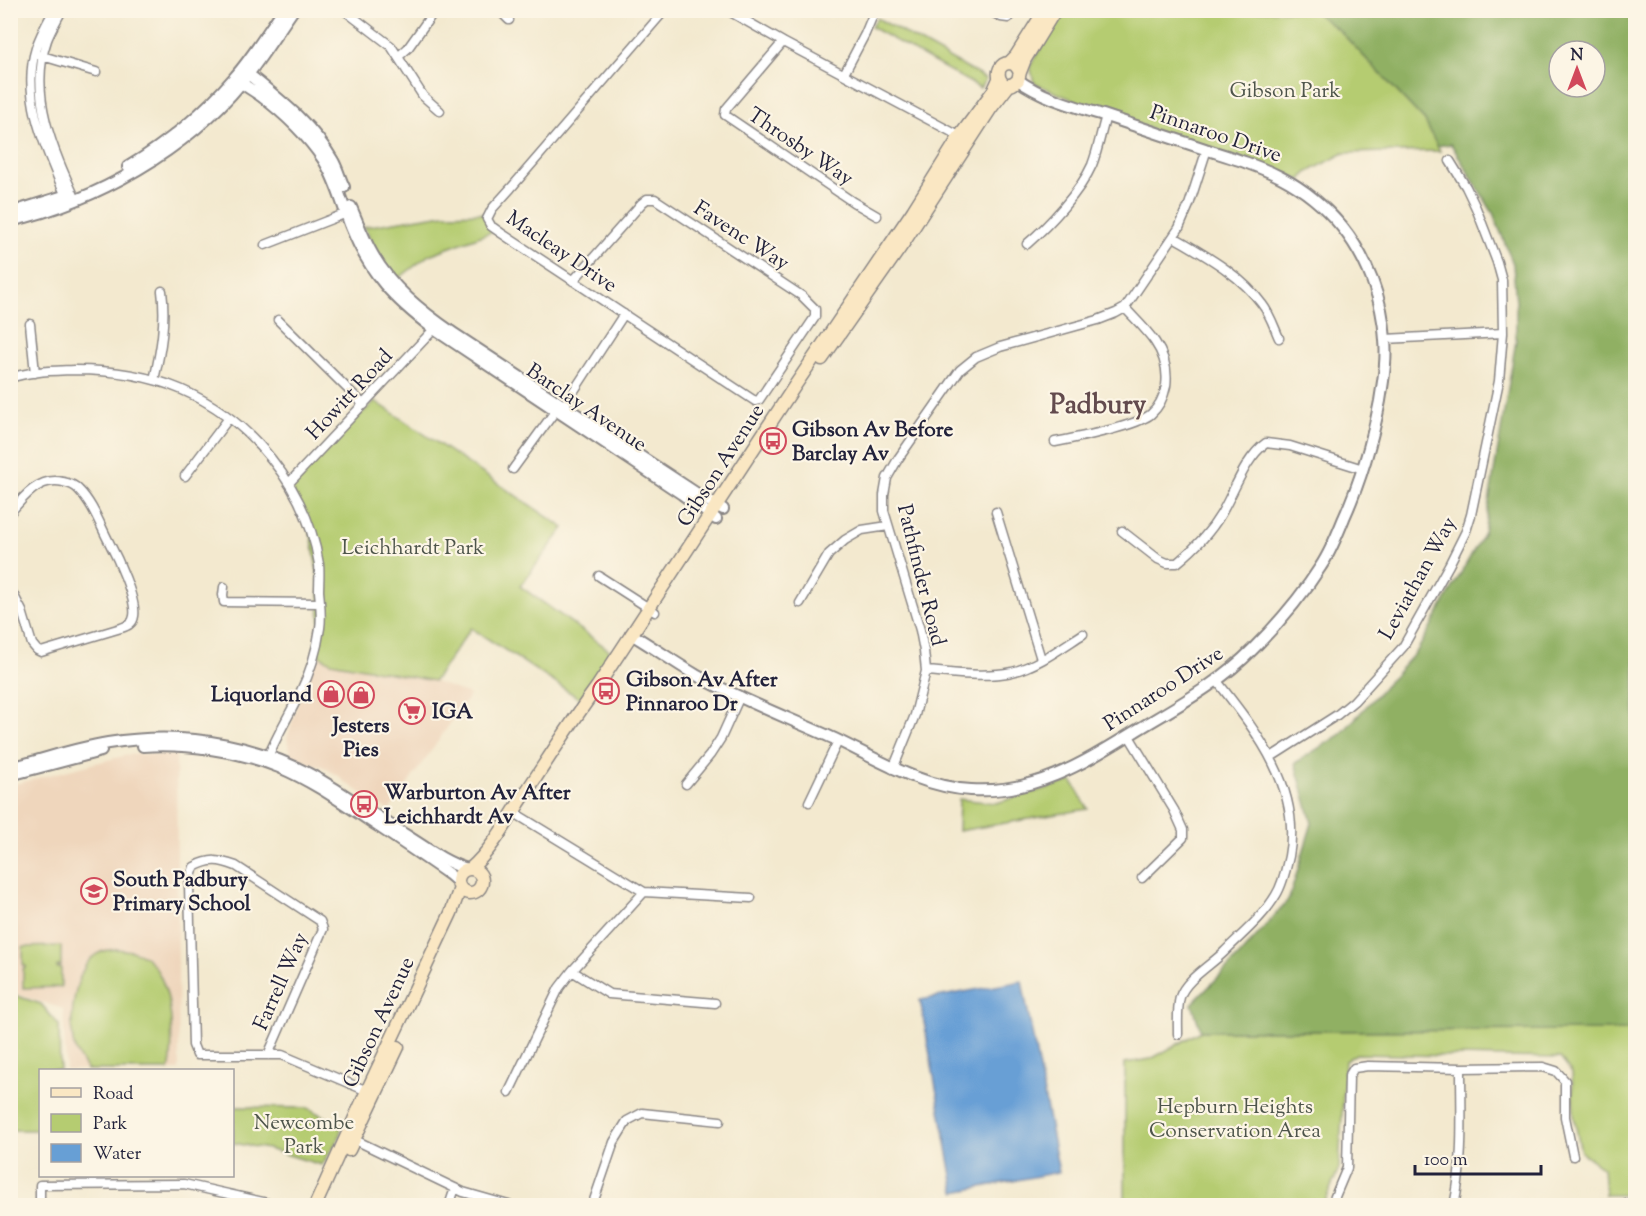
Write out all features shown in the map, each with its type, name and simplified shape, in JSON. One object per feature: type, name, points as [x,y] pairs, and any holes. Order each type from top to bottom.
[{"type":"main road","points":[[1009,63],[1016,66],[1012,79],[1000,69],[1016,56],[1045,10]]},
{"type":"main road","name":"Gibson Avenue","points":[[472,871],[486,861],[716,512],[904,242],[965,139],[1012,79],[1055,10]]},
{"type":"main road","points":[[472,871],[482,881],[479,889],[472,893],[462,888],[459,875],[472,871]]},
{"type":"main road","name":"Gibson Avenue","points":[[315,1206],[460,908],[462,888]]},
{"type":"main road","name":"Gibson Avenue","points":[[323,1206],[350,1138]]},
{"type":"street","points":[[54,10],[41,36],[32,86],[35,111],[44,142],[71,198]]},
{"type":"street","points":[[39,55],[62,10]]},
{"type":"street","points":[[241,76],[283,10]]},
{"type":"street","points":[[10,221],[28,217],[120,179],[163,154],[201,122],[293,10]]},
{"type":"street","points":[[344,10],[391,46],[423,96],[440,111]]},
{"type":"street","points":[[399,57],[435,10]]},
{"type":"street","points":[[499,10],[509,21]]},
{"type":"street","name":"Macleay Drive","points":[[665,10],[492,209],[487,219],[491,226],[573,281],[755,401],[759,400]]},
{"type":"street","points":[[727,10],[965,139]]},
{"type":"street","points":[[844,74],[875,10]]},
{"type":"street","points":[[988,10],[1008,18],[1018,10]]},
{"type":"street","name":"Throsby Way","points":[[783,42],[726,109],[725,115],[877,216]]},
{"type":"street","points":[[39,55],[96,72]]},
{"type":"street","name":"Barclay Avenue","points":[[241,76],[308,139],[329,170],[350,212],[365,258],[383,283],[406,307],[560,408],[682,494],[716,512]]},
{"type":"street","name":"Pinnaroo Drive","points":[[634,636],[696,675],[893,769],[940,786],[970,790],[1008,789],[1058,775],[1082,763],[1217,681],[1250,653],[1275,627],[1321,567],[1364,469],[1374,430],[1386,357],[1383,315],[1377,293],[1345,231],[1316,200],[1283,177],[1239,159],[1059,102],[1012,79]]},
{"type":"street","points":[[1027,244],[1042,232],[1086,176],[1092,165],[1106,116]]},
{"type":"street","points":[[1055,442],[1138,422],[1151,414],[1160,403],[1167,377],[1165,362],[1156,343],[1125,308],[1174,237],[1189,206],[1207,149]]},
{"type":"street","name":"Leviathan Way","points":[[1271,758],[1337,715],[1354,701],[1403,647],[1449,565],[1466,531],[1471,515],[1499,381],[1503,333],[1502,280],[1476,208],[1450,161]]},
{"type":"street","points":[[10,213],[71,198]]},
{"type":"street","name":"Favenc Way","points":[[573,281],[642,203],[647,199],[655,199],[802,296],[815,309],[815,316],[759,400]]},
{"type":"street","points":[[266,245],[350,212]]},
{"type":"street","points":[[1174,237],[1232,273],[1263,304],[1279,338]]},
{"type":"street","points":[[154,380],[161,348],[165,310],[162,291]]},
{"type":"street","name":"Pathfinder Road","points":[[893,769],[915,715],[926,671],[914,608],[884,511],[887,478],[960,370],[976,357],[1000,347],[1098,320],[1125,308]]},
{"type":"street","points":[[513,469],[560,408],[624,314]]},
{"type":"street","points":[[278,320],[364,405]]},
{"type":"street","points":[[30,324],[35,374]]},
{"type":"street","name":"Howitt Road","points":[[289,483],[437,326]]},
{"type":"street","points":[[1385,339],[1503,333]]},
{"type":"street","points":[[10,378],[58,371],[109,371],[154,380],[181,390],[229,418],[250,435],[265,450],[289,483],[297,497],[319,565],[320,626],[302,691],[267,759]]},
{"type":"street","points":[[185,476],[229,418]]},
{"type":"street","points":[[1122,531],[1158,559],[1177,562],[1209,533],[1249,461],[1257,449],[1266,443],[1290,446],[1364,469]]},
{"type":"street","points":[[10,513],[31,490],[51,481],[74,485],[79,489],[88,501],[121,566],[134,618],[129,625],[121,628],[41,652],[33,647],[22,611],[10,588]]},
{"type":"street","points":[[996,512],[1041,659]]},
{"type":"street","points":[[800,603],[829,554],[845,540],[862,530],[888,526]]},
{"type":"street","points":[[599,576],[651,610]]},
{"type":"street","points":[[224,587],[224,602],[320,603]]},
{"type":"street","points":[[926,671],[995,675],[1013,671],[1027,667],[1083,634]]},
{"type":"street","points":[[1178,1034],[1180,998],[1186,987],[1268,907],[1278,892],[1291,847],[1292,827],[1284,790],[1271,758],[1217,681]]},
{"type":"street","points":[[686,783],[721,738],[740,696]]},
{"type":"street","points":[[1129,736],[1174,810],[1183,830],[1183,838],[1142,878]]},
{"type":"street","points":[[10,768],[93,746],[148,738],[189,739],[236,747],[267,759],[320,788],[450,875],[462,888]]},
{"type":"street","points":[[809,802],[838,741]]},
{"type":"street","points":[[10,775],[97,752],[129,747],[179,746],[282,760],[327,784],[441,859],[472,871]]},
{"type":"street","points":[[516,813],[644,892],[751,898]]},
{"type":"street","name":"Farrell Way","points":[[207,861],[223,861],[236,866],[320,921],[323,929],[268,1055],[197,1055],[193,1045],[189,884],[194,867],[207,861]]},
{"type":"street","points":[[509,1092],[560,988],[572,971],[644,892]]},
{"type":"street","points":[[572,971],[609,994],[715,1003]]},
{"type":"street","points":[[268,1055],[282,1055],[371,1093]]},
{"type":"street","points":[[1331,1206],[1347,1168],[1349,1076],[1354,1068],[1368,1066],[1543,1067],[1556,1071],[1564,1081],[1564,1117],[1573,1156]]},
{"type":"street","points":[[1454,1206],[1459,1184],[1462,1145],[1461,1068]]},
{"type":"street","points":[[592,1206],[614,1142],[627,1121],[642,1113],[720,1121]]},
{"type":"street","points":[[350,1138],[463,1192],[512,1206]]},
{"type":"street","points":[[40,1206],[40,1185],[184,1184],[281,1206]]},
{"type":"street","points":[[449,1206],[454,1188]]},
{"type":"street","points":[[1622,1206],[1635,1200]]},
{"type":"shaded area","points":[[314,653],[331,662],[434,681],[470,695],[389,811],[339,776],[321,766],[313,765],[291,755],[287,738]]},
{"type":"shaded area","name":"South Padbury Primary School","points":[[131,754],[176,755],[179,1069],[66,1069],[63,1009],[11,992],[11,785]]},
{"type":"green space","name":"Gibson Park","points":[[1063,11],[1313,11],[1340,31],[1425,121],[1440,151],[1344,153],[1306,173],[1301,180],[1133,123],[1034,83],[1030,66]]},
{"type":"green space","points":[[1313,11],[1635,11],[1635,1030],[1201,1031],[1192,1004],[1239,956],[1289,899],[1312,823],[1295,763],[1341,734],[1417,651],[1484,532],[1516,340],[1513,264],[1493,213],[1451,144],[1437,146],[1425,121],[1340,31]]},
{"type":"green space","points":[[877,18],[986,79],[980,88],[871,27]]},
{"type":"green space","points":[[484,213],[497,230],[429,255],[394,282],[382,264],[364,227],[444,214]]},
{"type":"green space","name":"Leichhardt Park","points":[[375,401],[564,528],[520,586],[612,652],[580,699],[471,628],[434,681],[331,662],[314,653],[320,626],[319,584],[312,538],[289,483]]},
{"type":"green space","points":[[1072,781],[1088,809],[958,831],[959,799],[996,803]]},
{"type":"green space","points":[[61,946],[61,966],[57,968],[61,968],[61,987],[23,988],[23,969],[26,966],[23,966],[23,947]]},
{"type":"green space","points":[[115,949],[134,952],[146,958],[157,970],[168,999],[171,1019],[172,1047],[169,1069],[86,1069],[81,1062],[72,1035],[75,994],[85,968],[92,958],[103,951]]},
{"type":"green space","points":[[11,994],[41,1004],[59,1025],[60,1069],[39,1069],[39,1130],[11,1130]]},
{"type":"green space","name":"Hepburn Heights Conservation Area","points":[[1635,1030],[1635,1195],[1605,1195],[1603,1168],[1581,1152],[1574,1117],[1572,1073],[1560,1058],[1356,1054],[1345,1061],[1339,1169],[1323,1205],[1125,1206],[1125,1063],[1151,1059],[1201,1031]]},
{"type":"green space","name":"Newcombe Park","points":[[234,1107],[308,1108],[342,1126],[339,1138],[322,1165],[268,1149],[234,1143]]},
{"type":"water","points":[[1022,981],[1059,1172],[955,1192],[920,1000]]},
{"type":"place","name":"Gibson Av Before Barclay Av","points":[[773,441]]},
{"type":"place","name":"Gibson Av After Pinnaroo Dr","points":[[606,691]]},
{"type":"place","name":"Liquorland","points":[[331,694]]},
{"type":"place","name":"Jesters Pies","points":[[361,695]]},
{"type":"place","name":"IGA","points":[[412,711]]},
{"type":"place","name":"Warburton Av After Leichhardt Av","points":[[364,804]]},
{"type":"place","name":"South Padbury Primary School","points":[[94,891]]},
{"type":"district","name":"Padbury","points":[[1098,404]]}]
